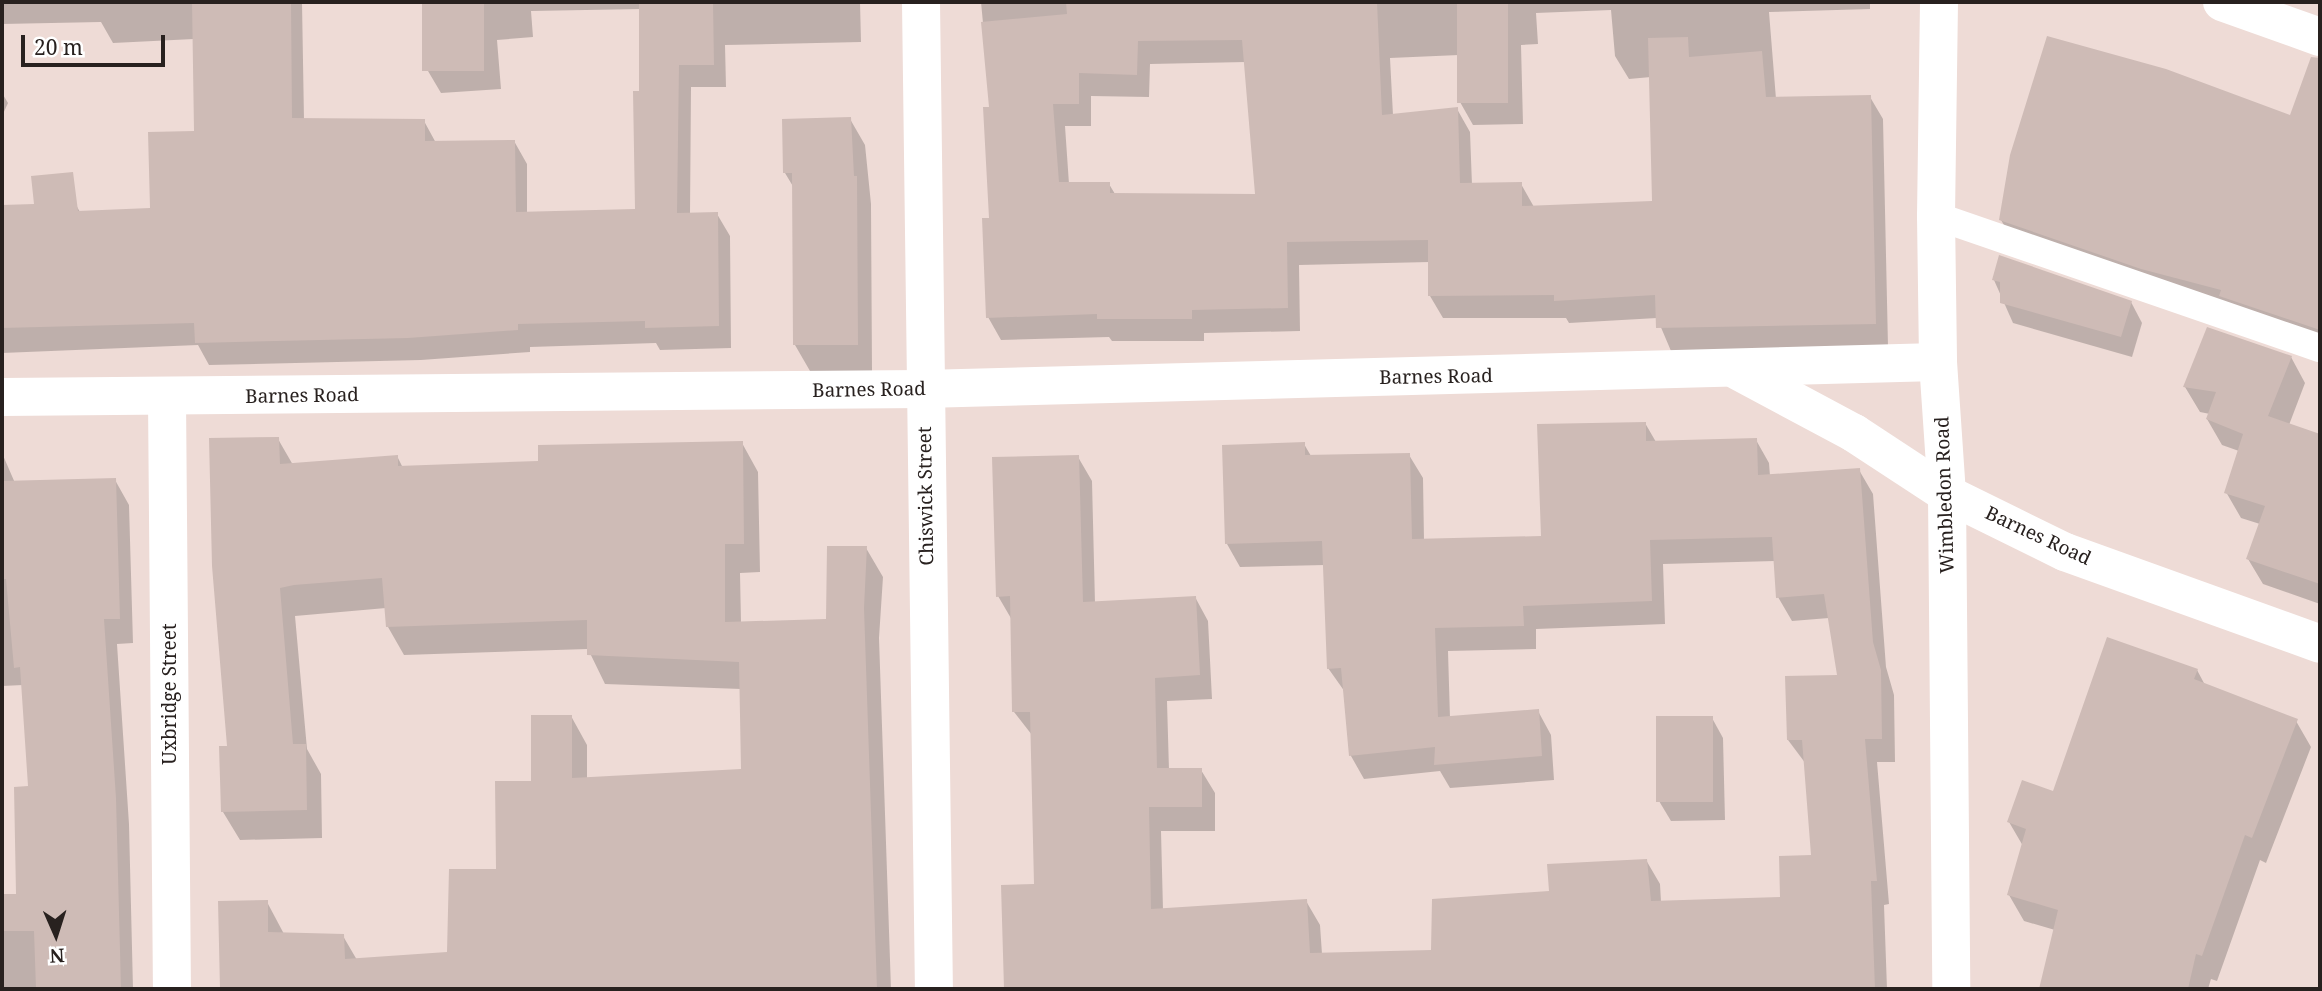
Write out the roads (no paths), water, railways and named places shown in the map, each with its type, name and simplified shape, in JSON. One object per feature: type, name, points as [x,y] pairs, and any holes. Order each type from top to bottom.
[{"type":"street","name":"Chiswick Street","points":[[921,2],[934,989]]},
{"type":"street","name":"Wimbledon Road","points":[[1939,2],[1936,216],[1938,362],[1947,494],[1951,989]]},
{"type":"street","points":[[2222,2],[2320,37]]},
{"type":"street","name":"Barnes Road","points":[[2,397],[167,398],[924,389],[1737,370],[1938,362]]},
{"type":"street","name":"Barnes Road","points":[[1737,370],[1854,433],[1947,494],[2065,552],[2320,644]]},
{"type":"street","name":"Uxbridge Street","points":[[167,398],[172,989]]},
{"type":"lane","points":[[1936,216],[2320,348]]}]
